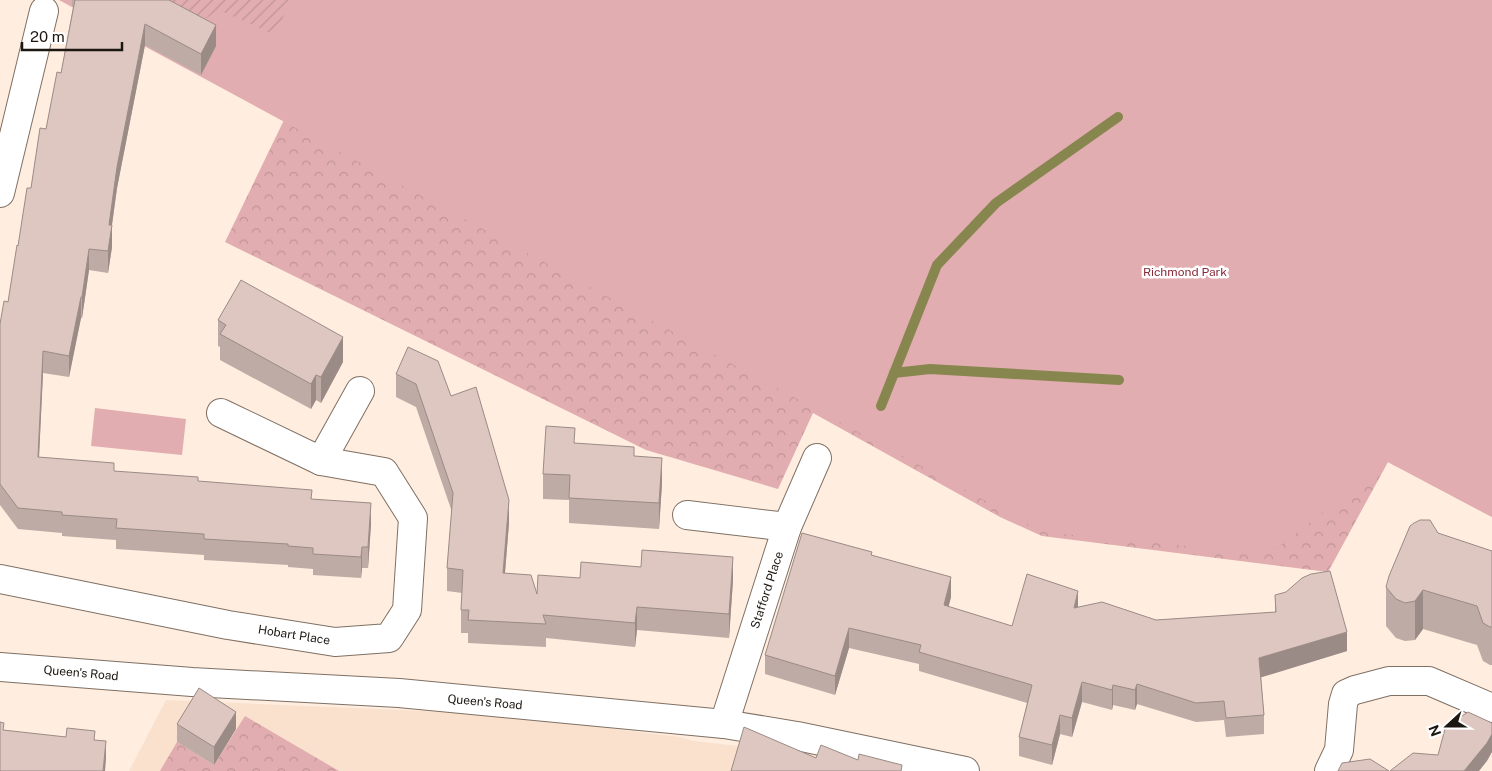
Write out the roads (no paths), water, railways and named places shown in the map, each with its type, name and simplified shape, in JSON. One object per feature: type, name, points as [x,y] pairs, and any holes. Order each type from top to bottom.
[{"type":"street","points":[[0,193],[44,11]]},
{"type":"street","points":[[322,461],[360,391]]},
{"type":"street","name":"Hobart Place","points":[[0,579],[228,625],[335,642],[389,638],[407,610],[413,518],[384,472],[322,461],[221,413]]},
{"type":"street","name":"Stafford Place","points":[[724,724],[788,527],[817,458]]},
{"type":"street","points":[[687,514],[788,527]]},
{"type":"street","name":"Queen's Road","points":[[0,666],[192,682],[399,694],[724,724],[797,736],[965,771]]},
{"type":"street","points":[[1329,771],[1339,750],[1343,704],[1346,694],[1355,690],[1389,681],[1429,682],[1492,708]]},
{"type":"waterway","points":[[881,406],[937,265],[996,203],[1118,117]]},
{"type":"waterway","points":[[894,373],[930,369],[1119,380]]},
{"type":"park label","name":"Richmond Park","points":[[1185,272]]}]
